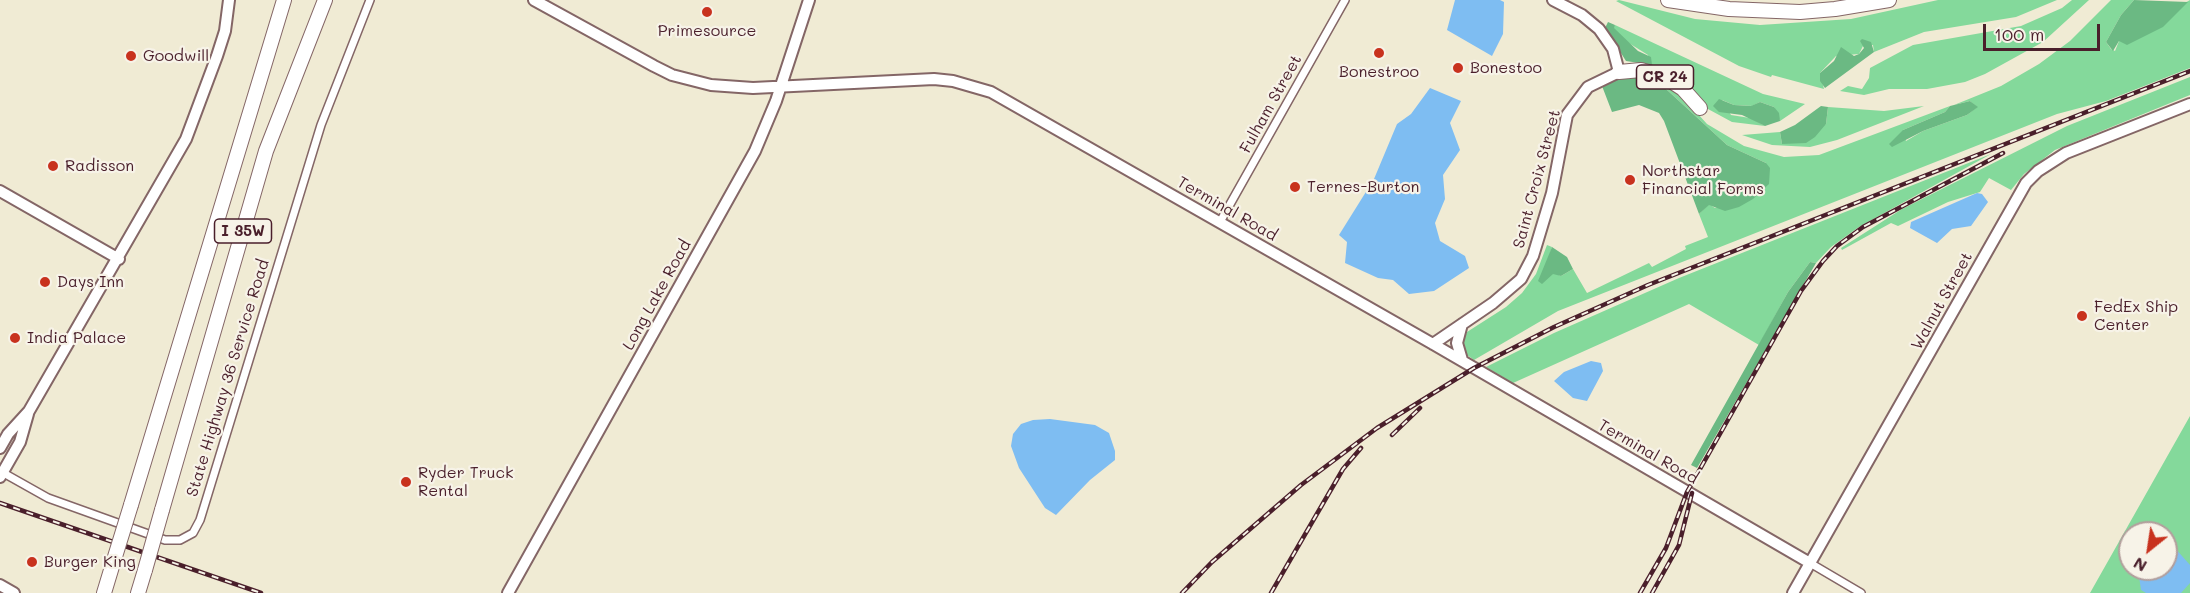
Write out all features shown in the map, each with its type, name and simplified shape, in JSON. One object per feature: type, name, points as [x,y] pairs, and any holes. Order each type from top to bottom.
[{"type":"highway","name":"I 35W","points":[[104,593],[283,0]]},
{"type":"highway","name":"I 35W","points":[[138,593],[266,151],[325,0]]},
{"type":"highway","points":[[1668,0],[1730,9],[1800,12],[1889,0]]},
{"type":"highway","name":"CR 24","points":[[1619,72],[1641,70],[1663,76],[1683,89],[1700,108]]},
{"type":"street","points":[[0,448],[8,434],[29,411],[119,259],[194,120],[225,31],[229,0]]},
{"type":"street","name":"State Highway 36 Service Road","points":[[1,474],[48,498],[165,540],[180,540],[193,533],[200,520],[321,125],[370,0]]},
{"type":"street","name":"Terminal Road","points":[[534,0],[672,75],[732,88],[911,79],[953,81],[1012,102],[1462,360],[1861,593]]},
{"type":"street","name":"Long Lake Road","points":[[508,593],[755,151],[781,86],[809,0]]},
{"type":"street","name":"Fulham Street","points":[[1220,222],[1345,0]]},
{"type":"street","points":[[1553,0],[1582,15],[1599,29],[1613,50],[1619,72]]},
{"type":"street","name":"Saint Croix Street","points":[[1433,344],[1493,303],[1521,279],[1533,256],[1552,193],[1567,116],[1588,87],[1619,72]]},
{"type":"street","name":"Walnut Street","points":[[1793,593],[2026,183],[2038,171],[2066,153],[2190,104]]},
{"type":"street","points":[[0,190],[119,259]]},
{"type":"street","points":[[1462,324],[1457,343],[1462,360]]},
{"type":"street","points":[[1,474],[20,442],[29,411]]},
{"type":"street","points":[[0,585],[14,593]]},
{"type":"green space","points":[[1938,0],[2057,0],[2016,17],[1924,32],[1874,52],[1873,45],[1863,46],[1859,54],[1836,56],[1820,73],[1824,89],[1772,75],[1771,77],[1739,66],[1616,1],[1695,19],[1760,25],[1851,19]]},
{"type":"green space","points":[[2072,0],[2089,0],[2043,42],[1985,74],[1965,82],[1927,89],[1889,89],[1864,95],[1840,91],[1848,86],[1862,89],[1869,78],[1870,68],[1913,45],[2021,26],[2062,8]]},
{"type":"green space","points":[[2111,0],[2134,0],[2121,15],[2106,42],[2115,51],[2119,41],[2190,0],[2190,68],[2106,101],[2057,114],[1558,311],[1474,360],[1467,355],[1462,344],[1467,332],[1506,307],[1522,293],[1536,274],[1547,245],[1552,247],[1545,269],[1561,276],[1573,269],[1587,293],[1649,263],[1652,267],[1686,249],[1685,246],[1708,237],[1699,214],[1709,204],[1715,208],[1759,194],[1766,186],[1766,163],[1727,145],[1666,89],[1638,77],[1662,82],[1680,94],[1707,124],[1744,146],[1784,157],[1819,155],[1950,106],[1945,112],[1903,130],[1906,141],[1923,131],[1967,115],[1977,107],[1970,101],[1954,105],[2001,86],[2039,64],[2070,41]]},
{"type":"green space","points":[[2134,0],[2188,2],[2163,27],[2127,45],[2119,41],[2113,51],[2106,42],[2121,15]]},
{"type":"green space","points":[[1608,22],[1615,25],[1614,28],[1638,51],[1651,57],[1652,65],[1626,61],[1605,28]]},
{"type":"green space","points":[[1615,25],[1763,94],[1805,104],[1780,121],[1774,107],[1760,102],[1752,106],[1734,105],[1722,100],[1731,115],[1750,118],[1765,126],[1732,122],[1708,109],[1685,83],[1650,66],[1648,55],[1624,40],[1613,28]]},
{"type":"green space","points":[[1862,39],[1871,42],[1874,52],[1825,88],[1820,81],[1820,73],[1834,61],[1841,47],[1854,56],[1859,54],[1864,48],[1860,41]]},
{"type":"green space","points":[[1638,77],[1666,89],[1727,145],[1766,163],[1770,168],[1769,184],[1753,199],[1739,207],[1725,211],[1709,205],[1699,214],[1659,113],[1639,105],[1612,112],[1602,86],[1622,78]]},
{"type":"green space","points":[[2190,77],[2190,95],[2055,150],[2024,174],[2011,190],[1989,178],[1980,192],[1948,202],[1898,226],[1891,223],[1842,250],[1841,248],[1902,209],[2067,126]]},
{"type":"green space","points":[[1719,99],[1734,105],[1751,106],[1760,102],[1774,107],[1779,113],[1780,121],[1765,126],[1742,115],[1719,112],[1713,106]]},
{"type":"green space","points":[[1970,101],[1978,107],[1967,115],[1923,131],[1892,147],[1889,144],[1903,130],[1945,112],[1950,106]]},
{"type":"green space","points":[[1821,106],[1828,107],[1826,124],[1815,137],[1806,143],[1782,144],[1780,132],[1795,125]]},
{"type":"green space","points":[[1924,106],[1837,140],[1810,147],[1772,145],[1742,135],[1780,132],[1782,144],[1826,124],[1828,107],[1884,111]]},
{"type":"green space","points":[[1991,154],[1859,227],[1831,247],[1816,263],[1810,262],[1788,292],[1759,345],[1689,304],[1513,383],[1486,367],[1554,333],[1679,278]]},
{"type":"green space","points":[[1552,247],[1567,257],[1573,269],[1561,276],[1553,274],[1542,284],[1538,281]]},
{"type":"green space","points":[[1810,262],[1816,263],[1697,468],[1691,465],[1788,292]]},
{"type":"green space","points":[[2190,416],[2190,593],[2090,593],[2118,543],[2118,581],[2178,581],[2178,521],[2131,521]]},
{"type":"water","points":[[1455,0],[1500,0],[1504,2],[1503,34],[1492,56],[1447,30]]},
{"type":"water","points":[[1430,88],[1461,101],[1450,123],[1460,150],[1443,175],[1445,199],[1435,223],[1440,241],[1465,256],[1469,268],[1434,291],[1409,294],[1393,280],[1378,278],[1345,263],[1347,242],[1339,235],[1374,179],[1397,124],[1411,114]]},
{"type":"water","points":[[1977,193],[1982,194],[1988,202],[1971,226],[1952,229],[1937,243],[1910,228],[1911,222]]},
{"type":"water","points":[[1591,361],[1601,363],[1603,371],[1587,401],[1573,398],[1554,381],[1564,372]]},
{"type":"water","points":[[1050,419],[1095,425],[1109,433],[1115,451],[1115,460],[1090,480],[1056,515],[1045,508],[1019,468],[1011,446],[1013,434],[1021,424],[1033,420]]},
{"type":"water","points":[[2178,552],[2190,565],[2190,583],[2181,593],[2146,593],[2141,590],[2140,581],[2178,581]]},
{"type":"railway","points":[[1182,593],[1212,562],[1301,485],[1377,428],[1474,368],[1554,327],[1648,285],[2190,71]]},
{"type":"railway","points":[[1640,593],[1666,548],[1687,492],[1801,291],[1823,261],[1837,246],[1863,227],[2003,153]]},
{"type":"railway","points":[[1392,435],[1420,408]]},
{"type":"railway","points":[[1271,593],[1343,469],[1361,448]]},
{"type":"railway","points":[[1652,593],[1679,545],[1692,493]]},
{"type":"railway","points":[[0,503],[261,593]]},
{"type":"place","name":"Primesource","points":[[707,12]]},
{"type":"place","name":"Bonestroo","points":[[1379,53]]},
{"type":"place","name":"Goodwill","points":[[131,56]]},
{"type":"place","name":"Bonestoo","points":[[1458,68]]},
{"type":"place","name":"Radisson","points":[[53,166]]},
{"type":"place","name":"Northstar Financial Forms","points":[[1630,180]]},
{"type":"place","name":"Ternes-Burton","points":[[1295,187]]},
{"type":"place","name":"Days Inn","points":[[45,282]]},
{"type":"place","name":"FedEx Ship Center","points":[[2082,316]]},
{"type":"place","name":"India Palace","points":[[15,338]]},
{"type":"place","name":"Ryder Truck Rental","points":[[406,482]]},
{"type":"place","name":"Burger King","points":[[32,562]]}]
